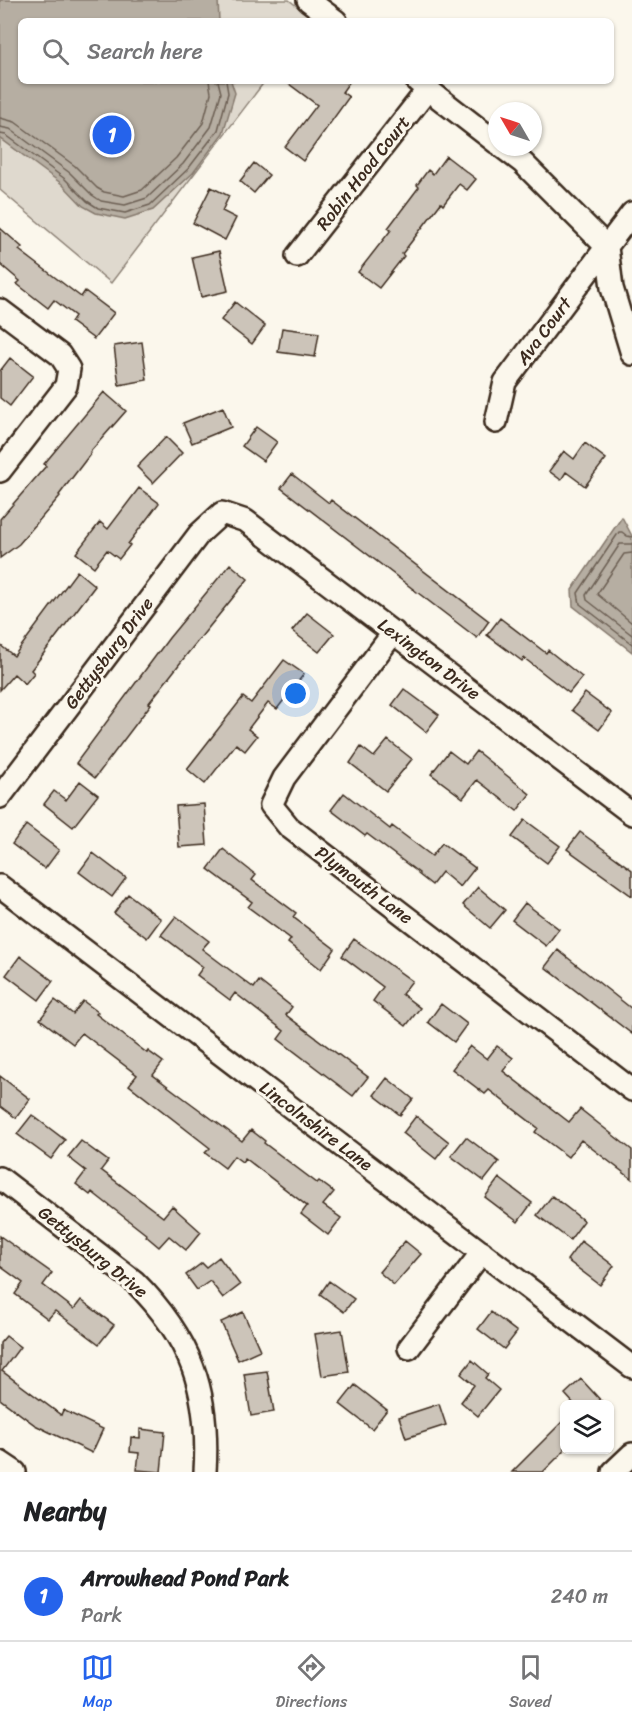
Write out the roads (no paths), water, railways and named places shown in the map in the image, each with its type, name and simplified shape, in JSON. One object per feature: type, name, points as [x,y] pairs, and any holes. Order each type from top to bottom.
[{"type":"street","points":[[308,0],[332,18]]},
{"type":"street","points":[[422,85],[488,136]]},
{"type":"street","name":"Robin Hood Court","points":[[297,256],[422,85]]},
{"type":"street","points":[[513,156],[607,247],[612,288],[632,354]]},
{"type":"street","name":"Ava Court","points":[[496,422],[505,382],[632,213]]},
{"type":"street","points":[[0,310],[60,355],[69,369],[66,386],[0,471]]},
{"type":"street","name":"Lexington Drive","points":[[222,513],[246,521],[632,814]]},
{"type":"street","name":"Gettysburg Drive","points":[[0,797],[199,534],[222,513]]},
{"type":"street","name":"Plymouth Lane","points":[[394,632],[284,778],[271,805],[289,827],[632,1090]]},
{"type":"street","name":"Lincolnshire Lane","points":[[0,886],[632,1368]]},
{"type":"street","name":"Gettysburg Drive","points":[[0,1178],[134,1281],[168,1320],[194,1368],[201,1392],[206,1419],[206,1472]]},
{"type":"street","points":[[408,1348],[482,1252]]},
{"type":"street","points":[[613,1472],[632,1454]]},
{"type":"street","points":[[0,1462],[15,1472]]},
{"type":"water","points":[[0,0],[218,0],[219,18],[18,18],[18,84],[232,84],[235,93],[223,133],[193,173],[153,210],[125,219],[96,213],[83,206],[62,184],[0,138]]},
{"type":"water","points":[[622,517],[632,536],[632,652],[573,606],[572,590]]},
{"type":"place","name":"Arrowhead Pond Park","points":[[112,135]]}]
